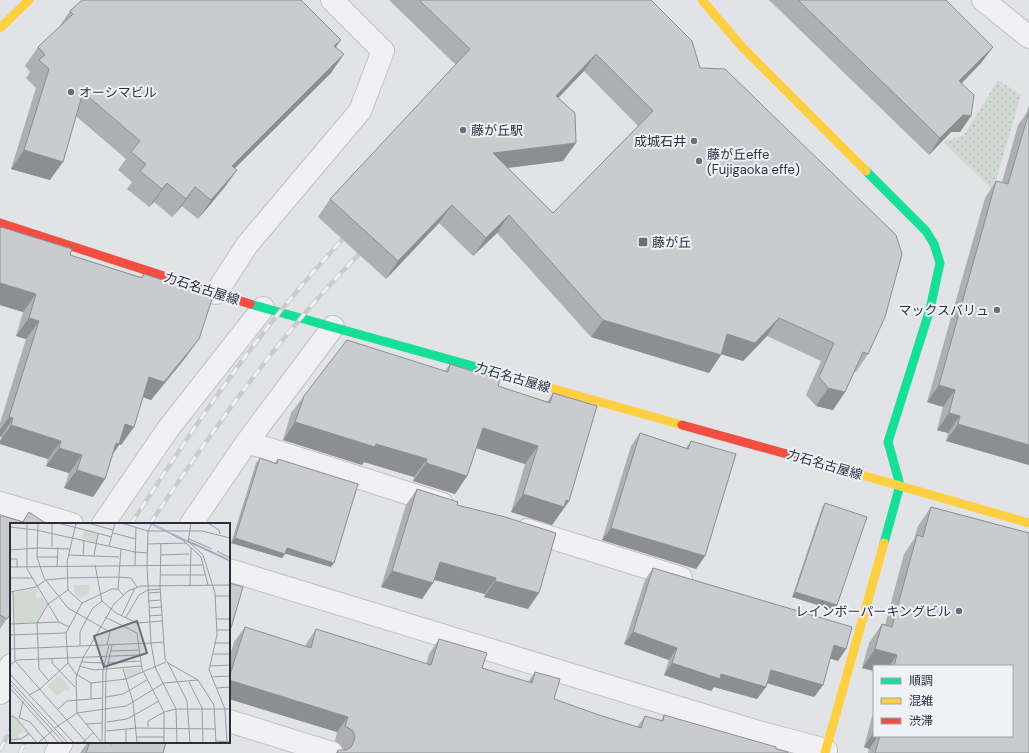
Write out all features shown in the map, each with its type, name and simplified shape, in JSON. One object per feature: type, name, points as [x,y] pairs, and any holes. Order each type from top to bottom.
[{"type":"main road","points":[[0,28],[29,0]]},
{"type":"main road","points":[[702,0],[743,48],[926,231],[934,244],[940,263],[930,309],[888,442],[900,485],[851,628],[825,751]]},
{"type":"main road","name":"力石名古屋線","points":[[0,223],[263,308],[1029,522]]},
{"type":"street","points":[[216,293],[247,245],[360,111],[371,85],[383,51],[332,0]]},
{"type":"street","points":[[983,0],[1029,37]]},
{"type":"street","points":[[104,523],[168,430],[263,308]]},
{"type":"street","points":[[191,523],[247,442],[333,327]]},
{"type":"street","points":[[247,442],[459,509]]},
{"type":"street","points":[[0,503],[69,523]]},
{"type":"street","points":[[504,523],[701,584]]},
{"type":"street","points":[[230,570],[740,727],[825,751]]},
{"type":"street","points":[[0,657],[10,660]]},
{"type":"street","points":[[0,693],[10,668]]},
{"type":"street","points":[[230,721],[332,753]]},
{"type":"street","points":[[56,753],[61,743]]},
{"type":"shaded area","points":[[998,80],[1021,95],[993,190],[943,142],[964,135]]},
{"type":"building","points":[[82,0],[301,0],[341,40],[334,46],[344,54],[232,166],[237,170],[211,200],[195,187],[186,199],[167,183],[162,189],[140,171],[146,164],[131,152],[140,141],[83,92],[63,162],[24,150],[49,69],[39,60],[45,55],[38,47],[73,14],[70,11]]},
{"type":"building","points":[[419,0],[651,0],[692,41],[700,68],[725,69],[896,235],[902,254],[885,317],[868,354],[863,352],[845,392],[828,388],[819,377],[834,343],[779,318],[755,343],[727,334],[721,355],[603,320],[509,215],[486,238],[452,205],[398,261],[330,199],[470,49]],"holes":[[[596,54],[653,111],[553,213],[493,153],[576,143],[575,113],[556,96]]]},
{"type":"building","points":[[798,0],[946,0],[993,47],[959,81],[974,95],[971,116],[963,115],[940,138]]},
{"type":"building","points":[[1029,112],[1029,445],[958,424],[960,416],[949,413],[955,390],[939,385],[996,181],[1008,184]]},
{"type":"building","points":[[1,227],[72,249],[70,255],[142,278],[144,274],[213,296],[199,339],[164,382],[149,377],[134,427],[125,424],[119,444],[116,443],[105,479],[77,470],[82,455],[59,448],[61,441],[11,425],[13,418],[9,417],[39,321],[29,318],[36,294],[0,283]]},
{"type":"building","points":[[347,340],[448,372],[450,364],[500,380],[498,386],[550,403],[553,393],[597,406],[569,501],[566,500],[564,507],[523,494],[538,446],[483,428],[467,476],[426,463],[427,459],[376,444],[375,447],[295,422],[304,396]]},
{"type":"building","points":[[640,433],[688,449],[691,441],[736,454],[705,556],[611,528]]},
{"type":"building","points":[[260,458],[277,464],[278,459],[358,484],[334,563],[287,548],[285,554],[235,538]]},
{"type":"building","points":[[417,489],[458,502],[457,505],[505,517],[556,533],[539,593],[495,581],[496,578],[440,562],[433,583],[392,571]]},
{"type":"building","points":[[825,503],[867,517],[837,605],[795,592]]},
{"type":"building","name":"レインボーパーキングビル","points":[[931,507],[1029,533],[1029,753],[875,753],[880,737],[1013,737],[1013,665],[894,665],[897,655],[875,649],[882,624],[892,627],[917,535],[923,537]]},
{"type":"building","points":[[29,512],[46,523],[10,523],[10,614],[7,619],[0,615],[0,515],[23,522]]},
{"type":"building","points":[[653,568],[852,627],[846,649],[834,645],[823,685],[771,670],[766,687],[721,674],[720,679],[672,663],[677,648],[633,632]]},
{"type":"building","points":[[230,583],[243,587],[230,628]]},
{"type":"building","points":[[245,627],[311,648],[316,629],[431,665],[439,639],[487,653],[482,668],[532,683],[535,672],[560,679],[554,699],[599,715],[641,728],[645,716],[663,721],[664,715],[776,747],[776,749],[788,753],[337,753],[338,750],[346,750],[351,747],[354,741],[355,736],[352,730],[345,726],[348,717],[230,680],[230,675]]},
{"type":"building","points":[[90,743],[166,743],[163,753],[86,753]]},
{"type":"railway","points":[[132,523],[190,434],[253,346],[323,260],[350,231]]},
{"type":"railway","points":[[151,523],[225,415],[278,345],[306,312],[366,247]]},
{"type":"railway","points":[[0,750],[10,731]]},
{"type":"railway","points":[[20,753],[25,743]]},
{"type":"traffic: fast","points":[[866,171],[926,231],[934,244],[940,263],[930,309],[888,442],[900,485],[884,543]]},
{"type":"traffic: fast","points":[[250,304],[519,379]]},
{"type":"traffic: slow","points":[[0,28],[29,0]]},
{"type":"traffic: slow","points":[[702,0],[743,48],[866,171]]},
{"type":"traffic: slow","points":[[519,379],[682,425]]},
{"type":"traffic: slow","points":[[855,473],[1029,523]]},
{"type":"traffic: slow","points":[[825,753],[884,543]]},
{"type":"traffic: jam","points":[[0,223],[250,304]]},
{"type":"traffic: jam","points":[[682,425],[855,473]]},
{"type":"place","name":"オーシマビル","points":[[71,92]]},
{"type":"place","name":"藤が丘駅","points":[[463,130]]},
{"type":"place","name":"成城石井","points":[[694,141]]},
{"type":"place","name":"藤が丘effe (Fujigaoka effe)","points":[[699,161]]},
{"type":"place","name":"藤が丘","points":[[643,242]]},
{"type":"place","name":"マックスバリュ","points":[[997,310]]},
{"type":"place","name":"レインボーパーキングビル","points":[[959,611]]}]
